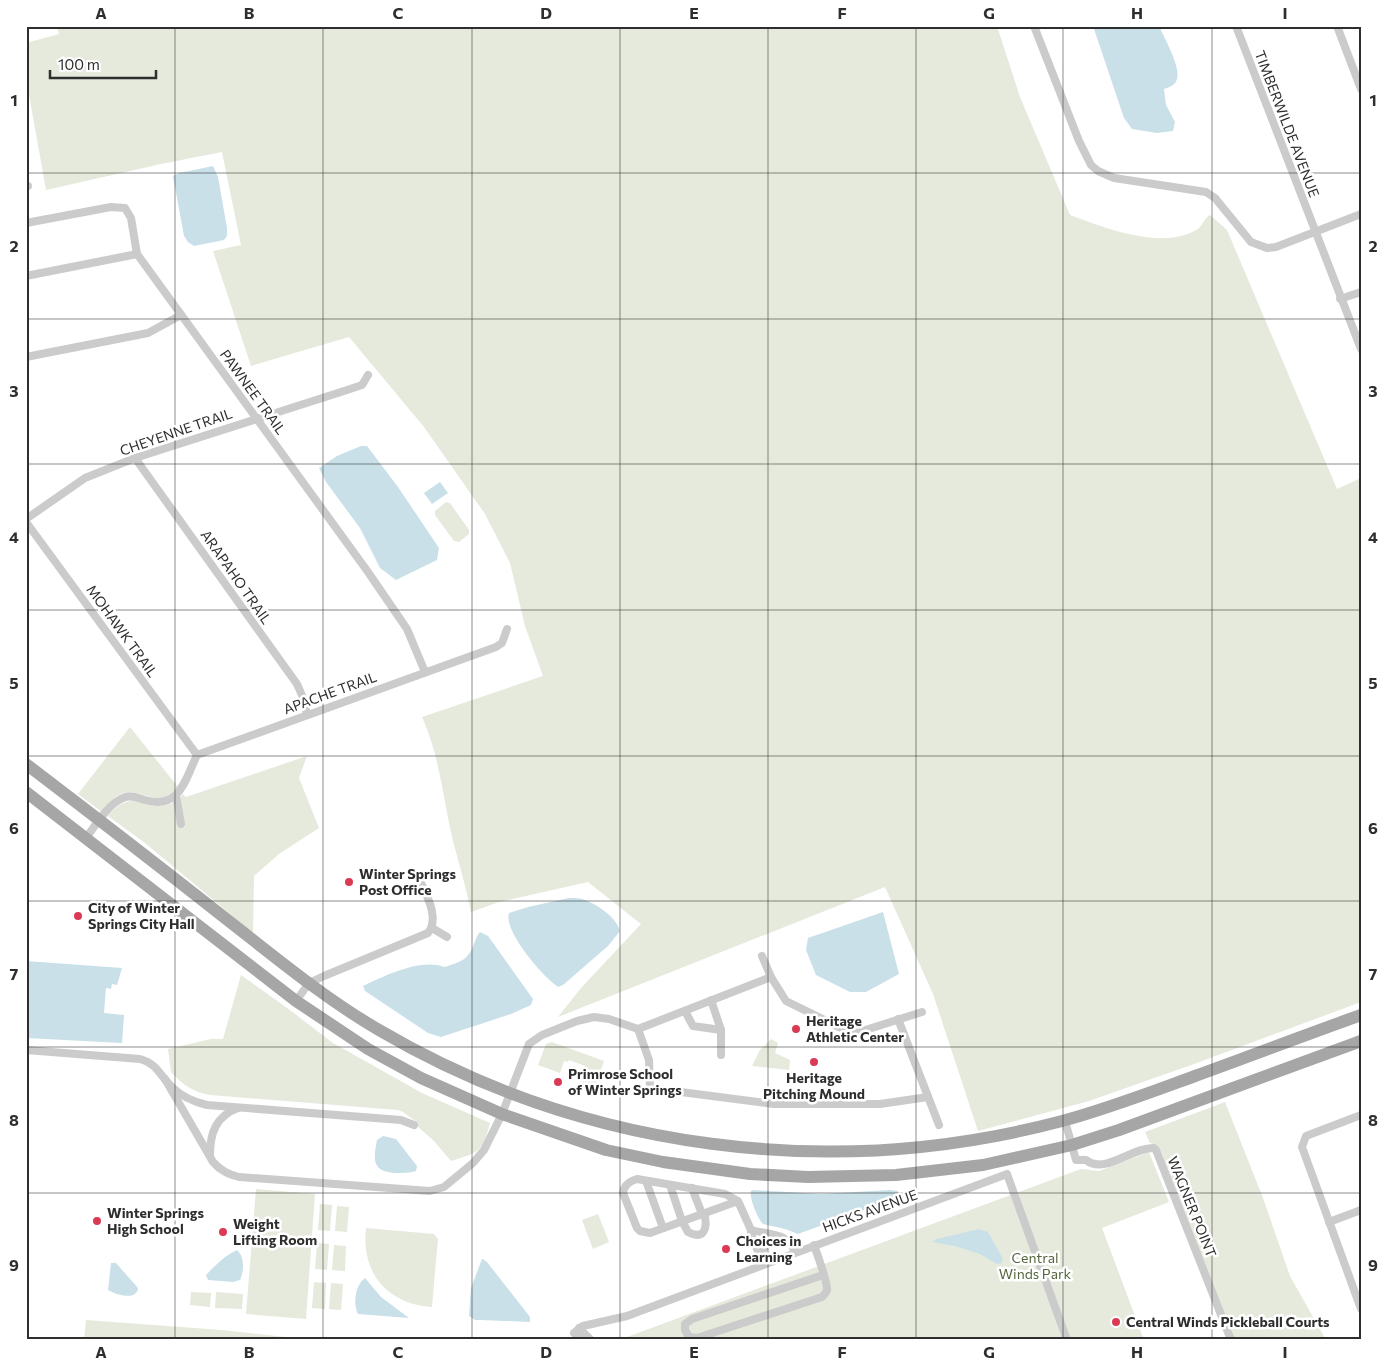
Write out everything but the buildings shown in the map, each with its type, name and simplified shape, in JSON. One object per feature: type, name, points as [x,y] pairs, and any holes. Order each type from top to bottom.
[{"type":"main road","points":[[26,764],[309,983],[354,1015],[405,1044],[456,1071],[559,1110],[638,1132],[695,1143],[780,1152],[865,1152],[919,1148],[990,1138],[1065,1121],[1136,1098],[1361,1015]]},
{"type":"main road","points":[[26,792],[296,1001],[343,1034],[395,1064],[448,1091],[502,1114],[606,1150],[634,1156],[721,1171],[779,1176],[848,1177],[924,1173],[983,1165],[1072,1145],[1168,1113],[1361,1041]]},
{"type":"street","points":[[1034,26],[1079,141],[1091,165],[1098,171],[1114,178],[1206,192],[1215,198],[1251,242],[1267,248],[1276,247],[1361,214]]},
{"type":"street","name":"TIMBERWILDE AVENUE","points":[[1236,26],[1340,300],[1361,349]]},
{"type":"street","points":[[1337,26],[1361,89]]},
{"type":"street","name":"PAWNEE TRAIL","points":[[26,223],[111,207],[125,208],[131,218],[137,254],[257,418],[407,630],[425,672]]},
{"type":"street","points":[[26,276],[137,254]]},
{"type":"street","points":[[1340,300],[1361,292]]},
{"type":"street","points":[[26,357],[148,333],[181,315]]},
{"type":"street","name":"CHEYENNE TRAIL","points":[[26,521],[85,478],[135,458],[362,385],[368,375]]},
{"type":"street","name":"ARAPAHO TRAIL","points":[[135,458],[296,684],[304,700],[307,715]]},
{"type":"street","name":"MOHAWK TRAIL","points":[[26,521],[197,755]]},
{"type":"street","name":"APACHE TRAIL","points":[[197,755],[496,647],[502,643],[507,629]]},
{"type":"street","points":[[86,838],[110,807],[123,797],[130,796],[153,802],[170,800],[179,794],[197,755]]},
{"type":"street","points":[[176,796],[181,824]]},
{"type":"street","points":[[296,1001],[309,983],[421,938],[428,933],[434,921],[432,910],[417,874]]},
{"type":"street","points":[[432,928],[447,937]]},
{"type":"street","points":[[762,956],[771,977],[786,1001],[853,1034],[922,1012]]},
{"type":"street","points":[[26,1050],[140,1059],[156,1066],[210,1157],[218,1168],[227,1174],[239,1177],[430,1192],[444,1187],[473,1163],[484,1150],[502,1114],[529,1044],[542,1035],[577,1021],[594,1017],[638,1029],[771,977]]},
{"type":"street","points":[[710,1000],[721,1030],[721,1055]]},
{"type":"street","points":[[684,1011],[693,1026],[721,1030]]},
{"type":"street","points":[[898,1019],[939,1125]]},
{"type":"street","points":[[638,1029],[649,1060],[650,1088],[773,1104],[880,1104],[928,1097]]},
{"type":"street","points":[[164,1080],[180,1094],[194,1102],[207,1105],[401,1120],[414,1125]]},
{"type":"street","points":[[210,1157],[212,1133],[216,1124],[222,1116],[240,1108]]},
{"type":"street","points":[[1361,1116],[1306,1136],[1302,1148],[1361,1309]]},
{"type":"street","points":[[1065,1121],[1072,1145]]},
{"type":"street","name":"WAGNER POINT","points":[[1072,1145],[1076,1160],[1086,1160],[1091,1164],[1098,1165],[1111,1162],[1143,1148],[1154,1148],[1156,1150],[1230,1340]]},
{"type":"street","name":"HICKS AVENUE","points":[[577,1330],[582,1326],[627,1316],[1007,1174],[1067,1340]]},
{"type":"street","points":[[738,1201],[650,1233],[640,1231],[637,1228],[623,1193],[628,1183],[637,1180],[725,1194],[738,1201],[763,1264]]},
{"type":"street","points":[[646,1181],[663,1228]]},
{"type":"street","points":[[670,1185],[682,1221],[688,1232],[697,1234],[702,1232],[707,1224],[692,1188]]},
{"type":"street","points":[[944,1187],[947,1196]]},
{"type":"street","points":[[1329,1222],[1361,1210]]},
{"type":"street","points":[[751,1230],[786,1238],[791,1243],[795,1252]]},
{"type":"street","points":[[760,1255],[769,1240],[776,1236]]},
{"type":"street","points":[[814,1245],[823,1275],[827,1290],[822,1297],[697,1338],[689,1337],[686,1333],[685,1324],[692,1319],[823,1275]]},
{"type":"street","points":[[577,1330],[583,1340]]},
{"type":"street","points":[[577,1330],[591,1340]]},
{"type":"green space","points":[[57,26],[997,26],[1020,97],[1070,215],[1117,231],[1151,238],[1168,238],[1184,235],[1198,229],[1210,215],[1227,230],[1337,489],[1361,478],[1361,1002],[1089,1101],[978,1131],[933,994],[885,887],[558,1017],[581,988],[641,924],[588,882],[499,902],[471,912],[453,841],[433,747],[422,717],[543,676],[525,626],[510,563],[485,514],[424,427],[349,337],[251,366],[213,251],[241,245],[222,152],[46,190],[26,78],[26,43],[59,34]]},
{"type":"green space","points":[[446,502],[450,503],[469,530],[469,534],[459,542],[454,541],[435,515],[435,511]]},
{"type":"green space","points":[[130,727],[178,787],[171,794],[157,798],[137,793],[123,793],[114,798],[102,812],[78,794]]},
{"type":"green space","points":[[307,756],[299,778],[319,828],[279,854],[254,876],[253,933],[145,843],[108,816],[125,802],[133,801],[154,806],[173,803],[178,828],[185,827],[180,798],[183,794],[186,797]]},
{"type":"green space","points":[[241,975],[333,1043],[422,1093],[490,1123],[482,1146],[474,1153],[451,1161],[434,1141],[417,1126],[418,1123],[398,1110],[210,1095],[193,1090],[184,1084],[171,1072],[168,1049],[211,1039],[223,1039]]},
{"type":"green space","points":[[771,1039],[778,1043],[775,1053],[790,1060],[789,1070],[752,1066],[760,1050]]},
{"type":"green space","points":[[552,1042],[604,1061],[595,1086],[580,1081],[585,1066],[569,1060],[568,1062],[564,1061],[560,1073],[538,1065],[546,1044]]},
{"type":"green space","points":[[1225,1102],[1263,1198],[1290,1276],[1326,1340],[1234,1340],[1163,1155],[1157,1146],[1150,1143],[1145,1132]]},
{"type":"green space","name":"Central Winds Park","points":[[1149,1152],[1169,1202],[1102,1228],[1144,1340],[619,1340],[1081,1169],[1099,1171]]},
{"type":"green space","points":[[256,1189],[315,1194],[306,1319],[246,1314]]},
{"type":"green space","points":[[320,1204],[332,1205],[330,1231],[318,1230]]},
{"type":"green space","points":[[337,1206],[349,1207],[347,1232],[335,1231]]},
{"type":"green space","points":[[598,1214],[609,1242],[593,1249],[582,1220]]},
{"type":"green space","points":[[366,1228],[434,1234],[438,1239],[432,1307],[416,1305],[402,1300],[390,1293],[380,1283],[368,1259]]},
{"type":"green space","points":[[317,1243],[329,1244],[327,1270],[315,1269]]},
{"type":"green space","points":[[334,1245],[346,1246],[345,1271],[332,1270]]},
{"type":"green space","points":[[314,1282],[326,1283],[325,1309],[312,1308]]},
{"type":"green space","points":[[331,1283],[343,1284],[341,1310],[329,1309]]},
{"type":"green space","points":[[191,1292],[211,1293],[210,1307],[190,1305]]},
{"type":"green space","points":[[216,1292],[243,1294],[242,1309],[215,1308]]},
{"type":"green space","points":[[86,1320],[222,1330],[312,1340],[84,1340]]},
{"type":"water","points":[[1093,26],[1159,26],[1176,64],[1177,78],[1175,83],[1164,89],[1166,105],[1175,122],[1173,131],[1157,133],[1132,129],[1124,118]]},
{"type":"water","points":[[213,166],[218,177],[227,236],[224,240],[194,246],[184,236],[173,176]]},
{"type":"water","points":[[361,446],[367,446],[398,487],[439,548],[437,560],[396,580],[380,568],[360,528],[326,482],[319,468],[337,456]]},
{"type":"water","points":[[440,482],[448,493],[432,504],[424,493]]},
{"type":"water","points":[[569,898],[583,899],[601,908],[611,916],[620,931],[608,946],[563,985],[558,987],[534,964],[518,942],[512,931],[509,913]]},
{"type":"water","points":[[883,912],[899,974],[866,992],[850,992],[816,975],[806,950],[808,938]]},
{"type":"water","points":[[480,932],[488,936],[533,999],[531,1005],[511,1014],[441,1037],[428,1033],[365,991],[363,986],[404,969],[425,965],[445,967],[461,961],[470,953]]},
{"type":"water","points":[[26,961],[122,968],[117,985],[112,984],[111,989],[106,988],[104,1013],[124,1015],[122,1043],[26,1038]]},
{"type":"water","points":[[383,1136],[396,1139],[417,1166],[416,1171],[396,1173],[382,1170],[378,1167],[375,1159],[377,1140]]},
{"type":"water","points":[[890,1190],[898,1191],[899,1197],[798,1234],[763,1224],[756,1213],[753,1203],[751,1191],[821,1194]]},
{"type":"water","points":[[979,1229],[988,1232],[1002,1257],[1002,1263],[997,1264],[980,1254],[955,1246],[932,1242],[937,1239]]},
{"type":"water","points":[[237,1250],[240,1253],[243,1264],[240,1280],[233,1282],[208,1280],[206,1275],[224,1258]]},
{"type":"water","points":[[482,1259],[487,1262],[530,1317],[530,1322],[475,1320],[469,1316],[471,1288]]},
{"type":"water","points":[[111,1263],[116,1263],[138,1288],[137,1292],[126,1296],[108,1290]]},
{"type":"water","points":[[365,1278],[381,1297],[409,1318],[358,1314],[356,1310],[356,1295],[359,1285]]},
{"type":"place","name":"Winter Springs Post Office","points":[[349,882]]},
{"type":"place","name":"City of Winter Springs City Hall","points":[[78,916]]},
{"type":"place","name":"Heritage Athletic Center","points":[[796,1029]]},
{"type":"place","name":"Heritage Pitching Mound","points":[[814,1062]]},
{"type":"place","name":"Primrose School of Winter Springs","points":[[558,1082]]},
{"type":"place","name":"Winter Springs High School","points":[[97,1221]]},
{"type":"place","name":"Weight Lifting Room","points":[[223,1232]]},
{"type":"place","name":"Choices in Learning","points":[[726,1249]]},
{"type":"place","name":"Central Winds Pickleball Courts","points":[[1116,1322]]}]
